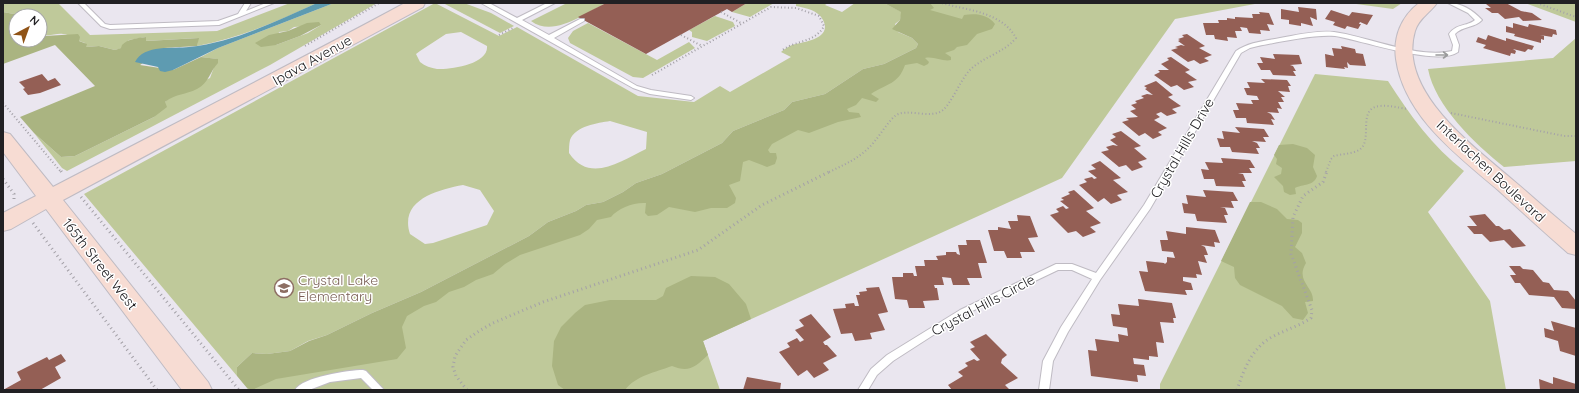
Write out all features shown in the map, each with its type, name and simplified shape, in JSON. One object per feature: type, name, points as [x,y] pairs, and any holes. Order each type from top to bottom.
[{"type":"street","name":"Ipava Avenue","points":[[207,114],[306,52],[394,3]]},
{"type":"street","name":"Ipava Avenue","points":[[3,223],[207,114],[268,84],[417,3]]},
{"type":"street","name":"Interlachen Boulevard","points":[[1429,3],[1416,14],[1404,37],[1405,67],[1409,78],[1422,102],[1463,148],[1576,247]]},
{"type":"street","name":"165th Street West","points":[[3,138],[198,390]]},
{"type":"lane","points":[[81,3],[106,26],[219,23],[271,3]]},
{"type":"lane","points":[[240,15],[248,3]]},
{"type":"lane","points":[[484,3],[517,23],[549,38],[636,87],[650,92],[691,98]]},
{"type":"lane","points":[[517,23],[552,3]]},
{"type":"lane","name":"Crystal Hills Drive","points":[[1044,390],[1048,361],[1056,345],[1097,278],[1147,207],[1238,52],[1258,44],[1331,34],[1404,49],[1445,55],[1455,52],[1456,44],[1452,34],[1456,29],[1474,24],[1478,20],[1470,12],[1451,3]]},
{"type":"lane","points":[[549,38],[582,20]]},
{"type":"lane","name":"Crystal Hills Circle","points":[[863,390],[874,372],[897,354],[963,312],[1050,270],[1064,266],[1081,270],[1097,278]]},
{"type":"lane","points":[[300,390],[317,381],[345,374],[362,374],[379,390]]},
{"type":"path","points":[[467,390],[456,376],[453,367],[455,356],[466,340],[479,331],[493,323],[543,302],[698,250],[762,205],[861,156],[874,143],[896,115],[904,113],[931,114],[943,110],[968,72],[981,61],[1011,44],[1016,38],[1009,27],[996,18],[941,3]]},
{"type":"path","points":[[1537,3],[1576,17]]},
{"type":"path","points":[[652,75],[771,7],[784,6],[812,12],[819,16],[824,26],[822,32],[813,38],[791,44],[781,50]]},
{"type":"path","points":[[721,12],[742,23]]},
{"type":"path","points":[[499,34],[517,23]]},
{"type":"path","points":[[681,35],[702,46]]},
{"type":"path","points":[[3,104],[64,174]]},
{"type":"path","points":[[1237,390],[1248,360],[1260,345],[1273,336],[1300,326],[1311,318],[1312,310],[1291,254],[1293,217],[1298,204],[1307,193],[1323,182],[1330,159],[1334,156],[1359,150],[1364,144],[1367,116],[1371,109],[1379,106],[1411,110]]},
{"type":"path","points":[[1448,113],[1564,136],[1576,136]]},
{"type":"path","points":[[3,179],[14,194],[14,201]]},
{"type":"path","points":[[79,195],[239,390]]},
{"type":"path","points":[[31,220],[157,390]]},
{"type":"green space","points":[[3,3],[58,3],[90,35],[217,31],[290,3],[317,3],[244,34],[213,43],[197,46],[198,38],[145,41],[146,37],[129,40],[122,48],[115,50],[99,46],[86,47],[85,43],[66,34],[48,35],[48,8],[8,8],[8,13],[3,12]]},
{"type":"green space","points":[[334,3],[377,3],[270,65],[67,171],[62,168],[34,133],[61,157],[75,156],[154,117],[165,102],[173,95],[210,78],[217,59],[201,57],[218,48]],"holes":[[[321,25],[308,33],[276,45],[279,32],[288,31],[294,27]]]},
{"type":"green space","name":"Crystal Lake Elementary","points":[[435,3],[499,36],[517,27],[638,96],[694,102],[720,86],[730,92],[791,57],[781,52],[786,48],[809,41],[824,32],[825,26],[821,17],[811,10],[796,6],[796,3],[828,3],[825,5],[842,12],[855,3],[884,3],[902,12],[900,20],[895,24],[898,32],[912,38],[918,44],[916,48],[884,64],[863,69],[825,94],[792,102],[784,110],[733,131],[722,143],[662,174],[636,183],[623,192],[603,202],[586,205],[576,211],[548,222],[529,236],[421,292],[372,313],[327,335],[308,341],[290,351],[267,354],[252,353],[237,367],[237,376],[84,194]],"holes":[[[461,32],[487,46],[486,52],[482,57],[468,65],[443,69],[430,67],[420,62],[416,54],[420,51],[446,34]],[[610,121],[647,132],[646,149],[616,164],[596,169],[586,167],[577,162],[569,153],[570,140],[577,131],[593,124]],[[463,185],[480,190],[494,211],[487,225],[433,243],[425,244],[410,234],[408,222],[410,213],[415,205],[423,199],[442,190]]]},
{"type":"green space","points":[[443,3],[464,3],[491,13],[514,26],[500,33]]},
{"type":"green space","points":[[567,3],[606,3],[579,18],[559,25],[549,27],[540,26],[531,21]]},
{"type":"green space","points":[[747,3],[774,3],[750,17],[732,12]]},
{"type":"green space","points":[[884,3],[930,3],[934,8],[930,10],[962,19],[964,15],[981,15],[989,18],[995,24],[992,29],[977,34],[967,45],[957,47],[954,50],[945,53],[951,57],[951,60],[925,58],[929,62],[924,66],[917,63],[905,65],[902,72],[895,80],[871,94],[879,99],[876,102],[862,98],[856,105],[847,109],[849,112],[859,113],[861,117],[838,122],[809,133],[798,130],[772,144],[768,150],[770,153],[776,153],[777,158],[775,164],[767,167],[749,160],[743,162],[740,181],[729,185],[736,198],[735,203],[727,208],[711,208],[695,212],[669,207],[657,215],[648,216],[645,213],[646,203],[622,208],[611,217],[597,220],[589,229],[580,235],[520,255],[505,264],[493,274],[449,292],[436,302],[424,306],[407,316],[402,327],[406,348],[397,359],[276,379],[252,390],[247,388],[237,376],[237,367],[252,353],[267,354],[290,351],[309,341],[327,335],[372,313],[421,292],[529,236],[548,222],[576,211],[586,205],[603,202],[623,192],[636,183],[662,174],[722,143],[733,131],[784,110],[792,102],[825,94],[863,69],[884,64],[916,48],[918,44],[912,38],[892,29],[900,20],[901,12]]},
{"type":"green space","points":[[906,3],[1260,3],[1175,19],[1062,178],[703,341],[720,390],[249,390],[247,388],[971,30]]},
{"type":"green space","points":[[1349,3],[1402,3],[1393,9]]},
{"type":"green space","points":[[1525,3],[1576,3],[1576,22]]},
{"type":"green space","points":[[3,12],[8,13],[8,48],[47,48],[3,64]]},
{"type":"green space","points":[[715,16],[733,22],[735,26],[707,41],[692,37],[692,32],[689,30]]},
{"type":"green space","points":[[319,22],[321,25],[300,36],[276,45],[261,47],[255,43],[269,35],[288,31],[307,23]]},
{"type":"green space","points":[[588,23],[657,60],[689,42],[695,48],[643,78],[633,77],[570,43],[568,38],[573,31]]},
{"type":"green space","points":[[78,34],[80,37],[79,41],[87,44],[86,47],[99,46],[115,50],[121,48],[127,41],[146,37],[146,41],[199,38],[197,46],[164,48],[140,65],[173,70],[201,57],[218,59],[218,63],[204,84],[193,91],[169,99],[165,102],[167,107],[154,117],[75,156],[61,157],[34,133],[20,117],[95,86],[55,45],[48,48],[48,36]]},
{"type":"green space","points":[[1576,38],[1576,161],[1504,167],[1469,136],[1447,110],[1432,83],[1428,69],[1553,58]]},
{"type":"green space","points":[[1315,74],[1388,81],[1404,106],[1432,141],[1464,171],[1428,212],[1490,301],[1506,390],[1160,390],[1160,384]]},
{"type":"green space","points":[[1293,144],[1307,148],[1315,155],[1313,167],[1317,176],[1313,182],[1295,188],[1296,194],[1290,195],[1284,192],[1283,186],[1274,177],[1281,174],[1282,168],[1276,164],[1277,159],[1274,155],[1279,145]]},
{"type":"green space","points":[[1250,202],[1261,202],[1277,209],[1287,219],[1298,220],[1302,223],[1302,233],[1295,247],[1302,253],[1306,263],[1303,269],[1303,275],[1313,296],[1313,301],[1305,302],[1308,313],[1303,320],[1293,318],[1282,306],[1240,285],[1235,278],[1234,267],[1221,261]]},
{"type":"green space","points":[[691,276],[715,277],[729,284],[746,304],[751,319],[703,341],[708,355],[692,368],[683,369],[672,366],[634,381],[625,390],[565,390],[558,385],[552,366],[554,341],[561,327],[575,313],[585,305],[610,300],[656,300],[663,296],[666,288]]},
{"type":"water","points":[[317,3],[334,3],[218,48],[173,70],[165,72],[160,71],[158,67],[135,62],[139,56],[145,52],[160,48],[189,47],[223,41],[239,36],[271,24]]},
{"type":"building","points":[[606,3],[747,3],[732,12],[727,9],[646,54],[578,17]]},
{"type":"building","points":[[1506,3],[1521,11],[1532,13],[1542,20],[1523,21],[1519,17],[1505,19],[1498,13],[1492,13],[1485,8],[1491,8],[1486,4]]},
{"type":"building","points":[[1298,7],[1316,9],[1317,20],[1310,17],[1313,26],[1301,23],[1301,26],[1289,24],[1289,20],[1281,19],[1281,9],[1299,12]]},
{"type":"building","points":[[1331,10],[1349,16],[1352,12],[1373,15],[1367,25],[1360,22],[1359,24],[1361,24],[1358,29],[1347,26],[1345,29],[1333,25],[1335,22],[1325,19]]},
{"type":"building","points":[[1259,12],[1269,13],[1274,25],[1267,24],[1270,31],[1260,30],[1261,34],[1249,33],[1247,28],[1240,27],[1242,31],[1235,31],[1237,38],[1227,37],[1228,41],[1215,39],[1214,35],[1206,35],[1203,23],[1219,23],[1218,20],[1227,20],[1227,18],[1235,19],[1235,17],[1253,18],[1252,14],[1260,14]]},
{"type":"building","points":[[1513,23],[1528,27],[1529,24],[1556,30],[1557,35],[1553,34],[1552,37],[1540,35],[1544,36],[1544,40],[1541,39],[1541,43],[1514,36],[1515,34],[1506,32],[1506,26],[1513,28]]},
{"type":"building","points":[[1187,34],[1205,46],[1199,48],[1212,55],[1204,58],[1209,61],[1200,64],[1194,60],[1188,62],[1171,50],[1178,48],[1175,47],[1181,45],[1185,46],[1178,41],[1180,40],[1178,39],[1184,37],[1182,35]]},
{"type":"building","points":[[1488,35],[1506,41],[1506,38],[1534,46],[1532,50],[1528,49],[1525,52],[1513,49],[1516,51],[1515,54],[1511,53],[1510,56],[1483,48],[1486,45],[1476,42],[1478,37],[1486,40]]},
{"type":"building","points":[[1341,46],[1355,49],[1356,53],[1363,54],[1366,66],[1350,65],[1347,62],[1348,68],[1344,67],[1345,69],[1326,67],[1325,54],[1334,56],[1332,48],[1342,49]]},
{"type":"building","points":[[1273,54],[1299,55],[1302,64],[1290,65],[1293,66],[1296,71],[1293,71],[1296,76],[1273,75],[1270,70],[1261,70],[1257,63],[1263,63],[1260,57],[1275,59]]},
{"type":"building","points":[[1171,57],[1190,70],[1185,72],[1197,80],[1188,82],[1194,87],[1184,90],[1177,85],[1171,87],[1154,75],[1160,72],[1158,70],[1169,70],[1161,64],[1169,60],[1167,58]]},
{"type":"building","points":[[42,74],[48,81],[55,78],[61,85],[40,93],[28,95],[23,89],[25,88],[19,82]]},
{"type":"building","points":[[1261,79],[1287,80],[1291,86],[1288,86],[1290,92],[1278,91],[1285,97],[1281,97],[1284,102],[1278,102],[1282,109],[1277,108],[1279,113],[1267,112],[1271,114],[1275,120],[1271,119],[1274,125],[1247,123],[1246,118],[1236,118],[1233,110],[1239,110],[1236,103],[1253,104],[1251,100],[1259,100],[1257,96],[1247,95],[1244,88],[1250,88],[1247,82],[1265,83]]},
{"type":"building","points":[[1156,81],[1173,95],[1168,97],[1181,106],[1172,109],[1177,113],[1167,116],[1161,112],[1156,114],[1160,117],[1154,120],[1167,128],[1158,132],[1162,135],[1153,139],[1145,133],[1139,136],[1122,122],[1129,120],[1126,118],[1138,117],[1130,111],[1136,109],[1131,105],[1137,103],[1135,101],[1144,98],[1141,96],[1147,94],[1153,95],[1145,89],[1147,88],[1144,86]]},
{"type":"building","points":[[1235,127],[1264,129],[1269,137],[1263,137],[1266,142],[1252,141],[1257,143],[1260,148],[1256,148],[1259,154],[1232,152],[1230,147],[1220,147],[1217,138],[1224,139],[1222,131],[1240,133]]},
{"type":"building","points":[[1121,131],[1141,146],[1134,148],[1147,159],[1138,162],[1143,167],[1132,171],[1126,165],[1119,167],[1101,152],[1109,150],[1106,147],[1113,145],[1118,146],[1110,140],[1116,137],[1112,134]]},
{"type":"building","points":[[1221,158],[1250,160],[1255,168],[1249,168],[1252,173],[1238,173],[1243,174],[1246,181],[1242,181],[1245,187],[1216,186],[1214,179],[1204,179],[1201,169],[1209,170],[1205,162],[1223,163]]},
{"type":"building","points":[[1100,161],[1121,178],[1113,180],[1128,192],[1117,195],[1122,200],[1111,204],[1104,198],[1098,202],[1079,185],[1087,182],[1084,179],[1092,177],[1094,179],[1097,178],[1088,171],[1096,169],[1091,165]]},
{"type":"building","points":[[1074,190],[1094,208],[1086,211],[1101,223],[1090,227],[1096,232],[1083,237],[1076,231],[1068,233],[1050,215],[1059,212],[1056,209],[1063,206],[1066,209],[1069,208],[1060,201],[1064,200],[1061,198],[1070,194],[1068,192]]},
{"type":"building","points":[[1203,190],[1233,192],[1238,201],[1231,201],[1234,208],[1220,207],[1225,208],[1228,215],[1224,215],[1227,223],[1197,221],[1195,214],[1184,213],[1182,203],[1188,204],[1186,195],[1206,197]]},
{"type":"building","points":[[1485,214],[1496,226],[1499,226],[1504,230],[1510,229],[1526,246],[1512,248],[1504,240],[1490,242],[1482,234],[1474,234],[1467,226],[1477,226],[1469,216]]},
{"type":"building","points":[[1017,215],[1030,216],[1038,237],[1028,238],[1035,252],[1020,252],[1022,258],[1007,258],[1004,251],[994,251],[988,230],[998,230],[998,227],[1011,229],[1008,221],[1018,221]]},
{"type":"building","points":[[1186,227],[1215,230],[1220,243],[1214,242],[1215,247],[1201,245],[1205,247],[1208,255],[1204,255],[1207,263],[1198,261],[1202,275],[1196,274],[1197,278],[1183,277],[1183,281],[1191,283],[1193,290],[1185,290],[1187,295],[1145,291],[1139,271],[1148,272],[1146,261],[1165,264],[1167,262],[1167,257],[1175,258],[1173,252],[1162,251],[1160,240],[1168,240],[1166,231],[1186,234]]},
{"type":"building","points":[[966,240],[980,240],[987,263],[978,263],[982,278],[967,278],[970,285],[953,285],[951,278],[942,277],[944,285],[934,285],[935,288],[937,288],[939,300],[923,301],[925,308],[909,308],[907,300],[895,299],[892,277],[903,277],[903,273],[913,273],[914,276],[917,276],[915,266],[925,266],[924,260],[938,260],[936,256],[946,255],[946,252],[956,252],[960,255],[958,245],[967,245]]},
{"type":"building","points":[[1509,266],[1520,266],[1523,269],[1533,270],[1543,282],[1549,283],[1554,290],[1568,291],[1576,301],[1576,309],[1562,308],[1554,297],[1529,295],[1520,283],[1515,283],[1510,275],[1516,275]]},
{"type":"building","points":[[879,287],[888,312],[878,314],[885,330],[870,333],[872,339],[855,341],[852,333],[841,334],[833,309],[846,308],[845,304],[854,303],[855,306],[859,306],[856,295],[860,295],[859,292],[867,291],[866,288]]},
{"type":"building","points":[[1138,299],[1172,303],[1176,318],[1173,318],[1174,323],[1160,322],[1164,343],[1156,342],[1158,357],[1149,356],[1149,360],[1133,358],[1134,364],[1144,365],[1146,376],[1137,375],[1138,382],[1091,376],[1088,350],[1097,351],[1095,339],[1119,342],[1118,334],[1128,336],[1127,328],[1113,326],[1111,314],[1120,315],[1118,304],[1139,306]]},
{"type":"building","points":[[811,314],[831,337],[823,342],[837,356],[823,363],[829,370],[814,378],[807,370],[798,376],[779,352],[790,347],[787,343],[797,338],[800,342],[804,340],[795,330],[804,326],[799,320]]},
{"type":"building","points":[[1551,321],[1576,328],[1576,356],[1560,351],[1558,341],[1545,337],[1544,328],[1554,331]]},
{"type":"building","points":[[986,334],[1007,355],[1002,359],[1001,363],[1018,378],[1005,385],[1010,390],[952,390],[948,385],[963,376],[958,372],[968,366],[965,363],[974,359],[977,361],[980,360],[970,349],[975,347],[970,342]]},
{"type":"building","points":[[61,354],[66,361],[55,367],[61,378],[40,390],[3,390],[21,380],[17,372],[47,357],[49,360]]},
{"type":"building","points":[[747,377],[781,383],[780,390],[743,390]]},
{"type":"building","points":[[1553,377],[1576,384],[1576,390],[1540,390],[1539,379],[1553,384]]},
{"type":"place","name":"Crystal Lake Elementary","points":[[284,288]]}]
